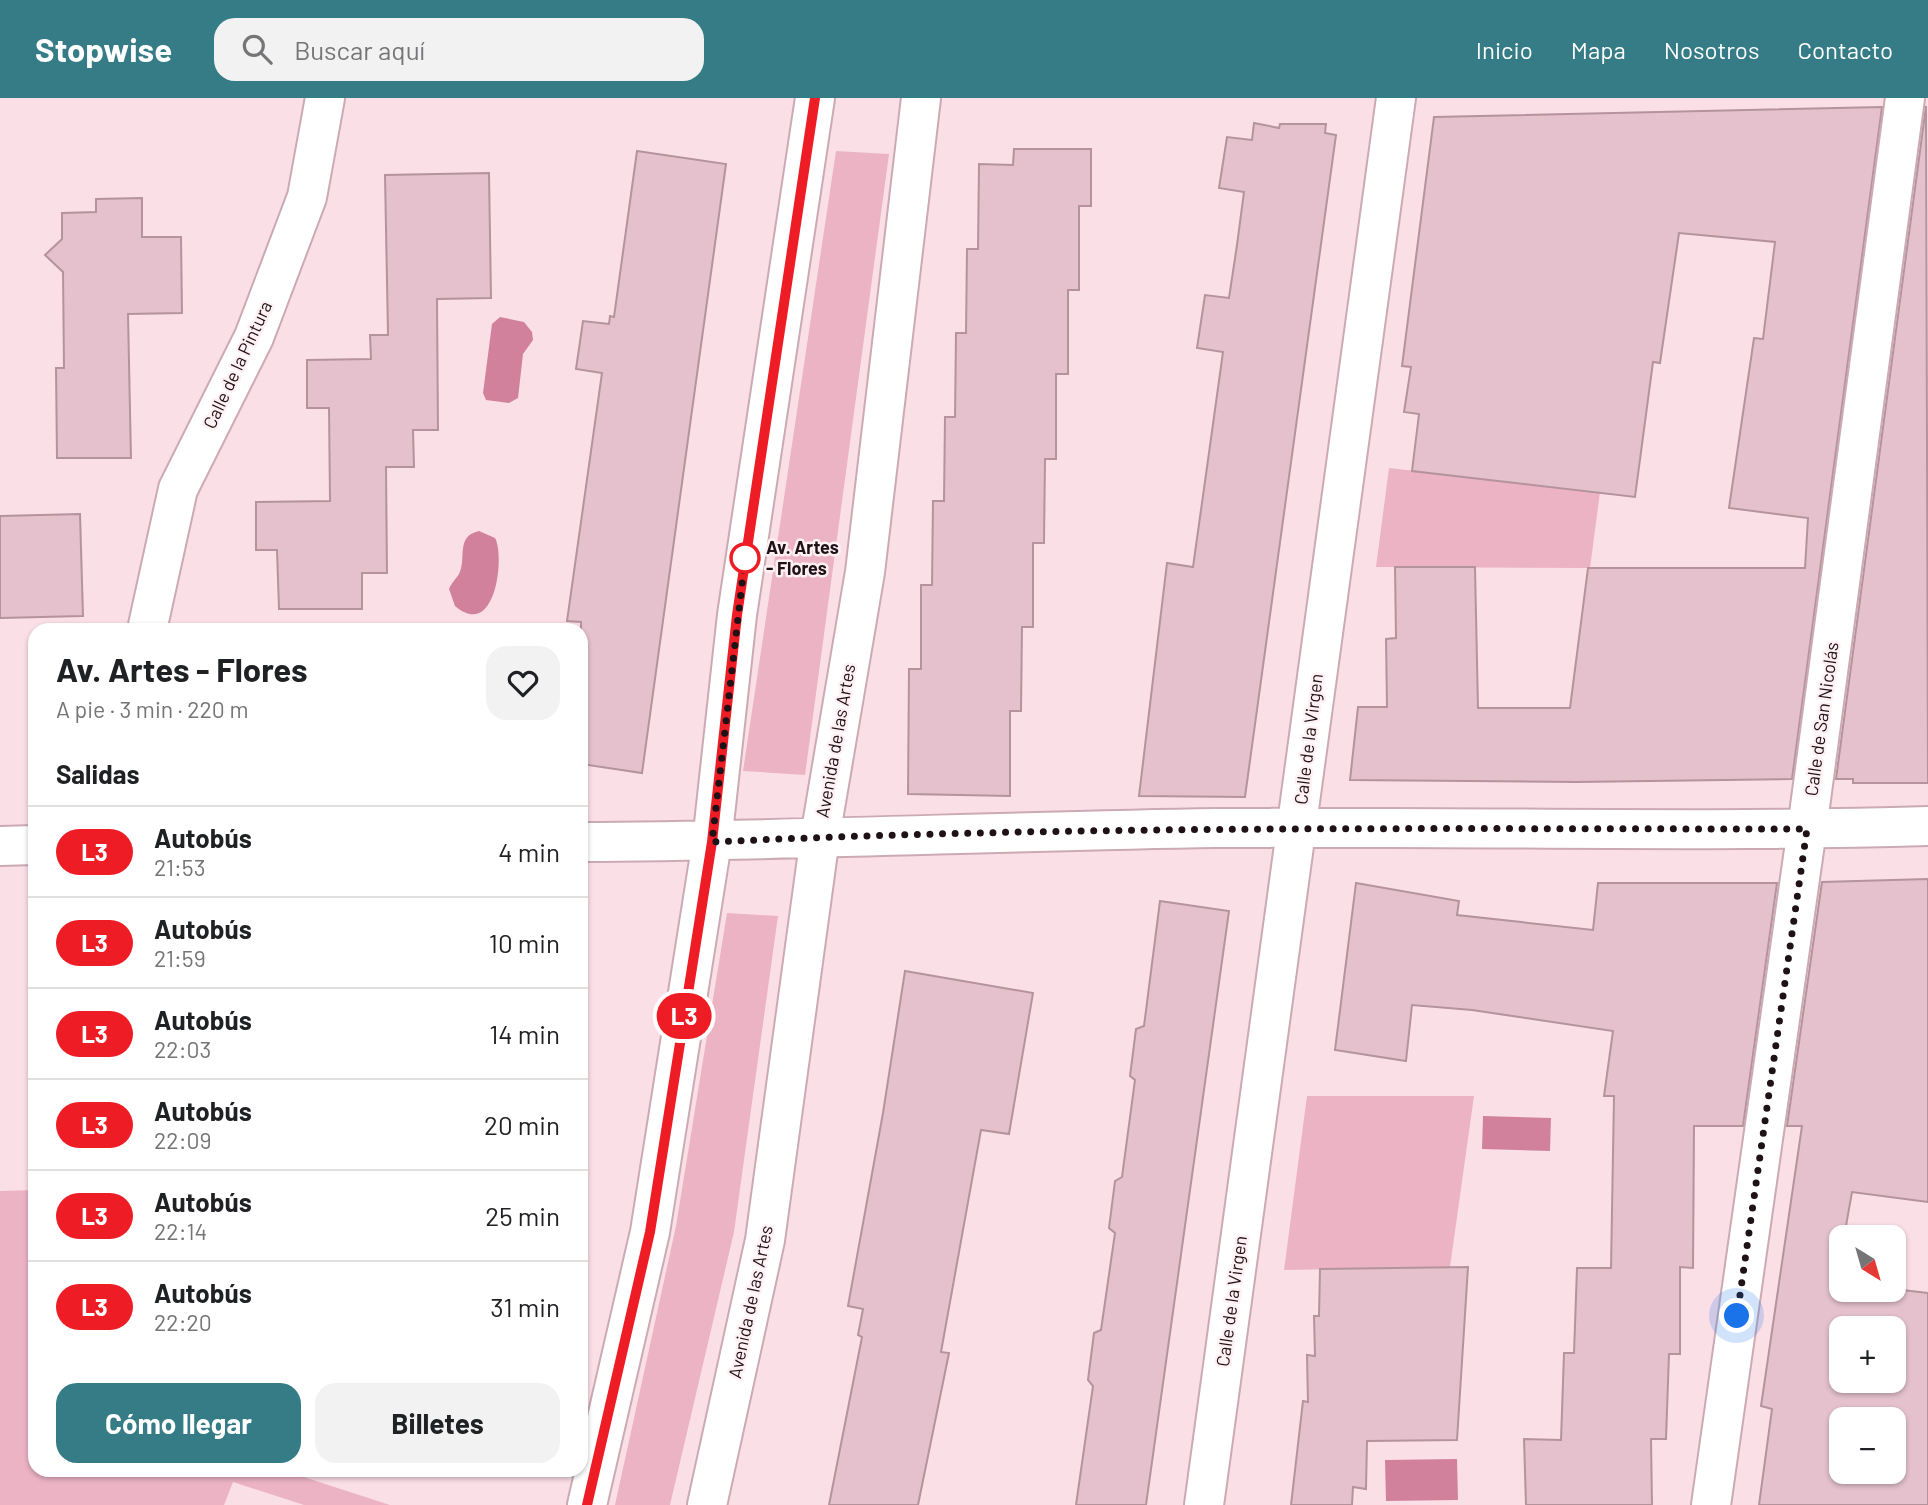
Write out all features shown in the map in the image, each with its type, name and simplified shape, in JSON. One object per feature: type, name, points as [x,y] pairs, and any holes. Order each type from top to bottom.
[{"type":"street","name":"Calle de la Pintura","points":[[149,623],[178,489],[259,325],[307,197],[325,98]]},
{"type":"street","points":[[587,1505],[650,1232],[712,842],[737,615],[815,98]]},
{"type":"street","name":"Avenida de las Artes","points":[[707,1505],[765,1240],[820,837],[865,572],[922,98]]},
{"type":"street","name":"Calle de la Virgen","points":[[1204,1505],[1396,98]]},
{"type":"street","name":"Calle de San Nicolás","points":[[1711,1505],[1807,829],[1905,98]]},
{"type":"street","points":[[588,842],[712,842],[820,837],[1207,829],[1807,829],[1928,826]]},
{"type":"street","points":[[0,846],[28,845]]},
{"type":"shaded area","points":[[836,151],[889,154],[805,775],[743,771]]},
{"type":"shaded area","points":[[500,317],[524,322],[532,332],[533,340],[523,354],[518,398],[509,403],[486,400],[483,393],[492,324]]},
{"type":"shaded area","points":[[1389,468],[1600,492],[1590,568],[1376,567]]},
{"type":"shaded area","points":[[479,531],[495,538],[498,547],[498,576],[488,604],[480,613],[469,614],[455,606],[449,589],[461,568],[464,543]]},
{"type":"shaded area","points":[[727,913],[778,916],[734,1232],[670,1505],[615,1505],[676,1226]]},
{"type":"shaded area","points":[[1307,1096],[1474,1096],[1450,1267],[1284,1270]]},
{"type":"shaded area","points":[[1483,1116],[1551,1118],[1550,1151],[1482,1149]]},
{"type":"shaded area","points":[[28,1190],[28,1477],[304,1477],[390,1505],[304,1505],[233,1482],[224,1505],[0,1505],[0,1191]]},
{"type":"shaded area","points":[[1457,1459],[1458,1500],[1386,1501],[1385,1460]]},
{"type":"building","points":[[1926,106],[1928,783],[1853,783],[1853,779],[1836,779]]},
{"type":"building","points":[[1882,107],[1792,779],[1576,782],[1350,780],[1358,707],[1387,707],[1386,639],[1396,638],[1395,567],[1475,567],[1478,708],[1570,708],[1588,568],[1805,568],[1808,518],[1729,508],[1754,338],[1763,339],[1775,242],[1679,233],[1660,363],[1653,362],[1635,497],[1412,471],[1419,414],[1404,412],[1411,367],[1402,366],[1434,117]]},
{"type":"building","points":[[1254,123],[1279,128],[1280,124],[1326,124],[1325,133],[1336,135],[1245,797],[1139,796],[1167,563],[1193,567],[1223,352],[1197,348],[1205,295],[1229,298],[1237,245],[1244,192],[1219,188],[1227,137],[1252,140]]},
{"type":"building","points":[[1014,149],[1091,149],[1091,206],[1079,206],[1079,290],[1068,290],[1068,374],[1056,374],[1056,459],[1045,459],[1044,543],[1033,543],[1033,627],[1022,627],[1021,711],[1010,711],[1010,796],[908,794],[909,669],[921,669],[921,585],[932,585],[933,501],[944,501],[945,417],[955,417],[956,333],[966,333],[967,249],[978,249],[979,164],[1013,165]]},
{"type":"building","points":[[637,151],[726,164],[642,773],[588,765],[588,623],[567,621],[602,373],[576,369],[583,321],[609,324],[610,316],[614,317]]},
{"type":"building","points":[[489,173],[491,298],[437,299],[438,430],[413,430],[414,467],[386,467],[387,573],[362,573],[362,609],[279,609],[277,550],[256,550],[256,502],[330,501],[329,408],[307,408],[307,360],[371,359],[370,335],[388,335],[385,175]]},
{"type":"building","points":[[142,198],[142,237],[181,237],[182,313],[128,314],[131,458],[57,458],[56,368],[64,368],[63,272],[45,255],[62,239],[62,213],[96,212],[96,199]]},
{"type":"building","points":[[80,514],[83,616],[0,618],[0,516]]},
{"type":"building","points":[[1928,879],[1928,1202],[1852,1192],[1846,1225],[1829,1225],[1829,1302],[1906,1302],[1906,1290],[1928,1293],[1928,1505],[1759,1505],[1772,1409],[1761,1406],[1802,1126],[1787,1126],[1822,882]]},
{"type":"building","points":[[1356,883],[1459,901],[1457,915],[1593,930],[1598,883],[1777,883],[1743,1126],[1694,1126],[1693,1268],[1680,1267],[1680,1354],[1669,1354],[1666,1439],[1651,1439],[1652,1505],[1526,1505],[1524,1439],[1561,1440],[1564,1353],[1574,1353],[1577,1268],[1611,1268],[1614,1096],[1604,1096],[1613,1031],[1472,1010],[1412,1005],[1406,1061],[1335,1050]]},
{"type":"building","points":[[1160,901],[1229,911],[1146,1505],[1076,1505],[1093,1386],[1088,1380],[1094,1333],[1101,1330],[1115,1233],[1109,1228],[1115,1181],[1122,1177],[1135,1080],[1130,1076],[1136,1029],[1144,1026]]},
{"type":"building","points":[[905,971],[1033,993],[1009,1134],[981,1130],[941,1352],[949,1353],[918,1505],[829,1505],[862,1337],[858,1335],[863,1309],[848,1306],[883,1113]]},
{"type":"building","points":[[1468,1267],[1457,1440],[1367,1441],[1366,1489],[1353,1487],[1352,1505],[1291,1505],[1303,1401],[1308,1402],[1307,1355],[1315,1356],[1314,1316],[1319,1316],[1320,1269]]},
{"type":"bus line","name":"L3","points":[[587,1505],[650,1232],[712,842],[737,615],[815,98]]},
{"type":"place","name":"Av. Artes - Flores","points":[[745,558]]},
{"type":"route","points":[[745,558],[712,842],[853,836],[1221,828],[1807,829],[1737,1316]]}]
